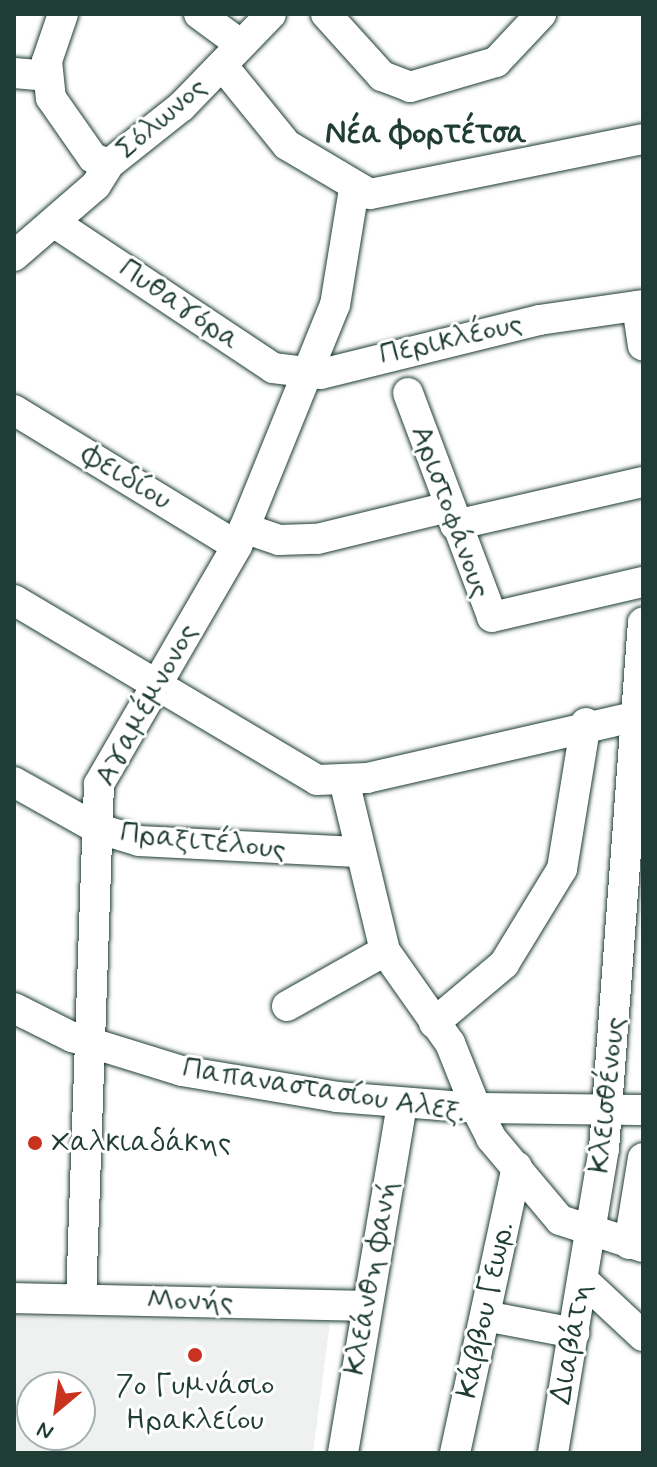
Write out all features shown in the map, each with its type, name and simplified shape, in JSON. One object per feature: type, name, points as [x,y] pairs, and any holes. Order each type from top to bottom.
[{"type":"street","points":[[14,73],[46,76],[63,14]]},
{"type":"street","points":[[199,14],[231,54],[277,135],[354,189],[395,193],[643,139]]},
{"type":"street","name":"Σόλωνος","points":[[46,76],[65,124],[93,158],[109,164],[271,14]]},
{"type":"street","points":[[340,18],[382,76],[422,86],[496,62],[541,14]]},
{"type":"street","points":[[14,256],[55,223],[109,164]]},
{"type":"street","name":"Αγαμέμνονος","points":[[81,1299],[99,784],[241,537],[335,305],[354,189]]},
{"type":"street","name":"Πυθαγόρα","points":[[55,223],[273,368],[308,371]]},
{"type":"street","points":[[640,306],[643,346]]},
{"type":"street","name":"Περικλέους","points":[[308,371],[449,347],[539,320],[640,306]]},
{"type":"street","name":"Αριστοφάνους","points":[[408,393],[492,617],[643,582]]},
{"type":"street","name":"Φειδίου","points":[[14,410],[241,537],[317,539],[643,482]]},
{"type":"street","points":[[14,600],[307,777],[344,780],[586,723],[640,715]]},
{"type":"street","name":"Κλεισθένους","points":[[591,1234],[607,1110],[640,715],[643,622]]},
{"type":"street","points":[[434,1023],[504,964],[562,869],[586,723]]},
{"type":"street","points":[[344,780],[357,852],[385,951],[463,1065],[476,1108],[643,1110]]},
{"type":"street","name":"Πραξιτέλους","points":[[14,782],[96,828],[186,846],[357,852]]},
{"type":"street","points":[[287,1006],[385,951]]},
{"type":"street","name":"Παπαναστασίου Αλεξ.","points":[[23,1020],[92,1044],[227,1080],[402,1104],[476,1108],[517,1167],[560,1220],[591,1234],[636,1245]]},
{"type":"street","name":"Κλεάνθη Φανή","points":[[343,1453],[402,1104]]},
{"type":"street","points":[[636,1245],[643,1158]]},
{"type":"street","name":"Κάββου Γεωρ.","points":[[455,1453],[517,1167]]},
{"type":"street","name":"Διαβάτη","points":[[553,1453],[591,1234]]},
{"type":"street","points":[[583,1280],[643,1336]]},
{"type":"street","name":"Μονής","points":[[14,1298],[366,1306]]},
{"type":"street","points":[[485,1316],[574,1333]]},
{"type":"shaded area","name":"7o Γυμνάσιο Ηρακλείου","points":[[14,1317],[330,1322],[313,1453],[14,1453]]},
{"type":"place","name":"Χαλκιαδάκης","points":[[35,1143]]},
{"type":"place","name":"7o Γυμνάσιο Ηρακλείου","points":[[195,1355]]},
{"type":"district","name":"Νέα Φορτέτσα","points":[[426,134]]}]
